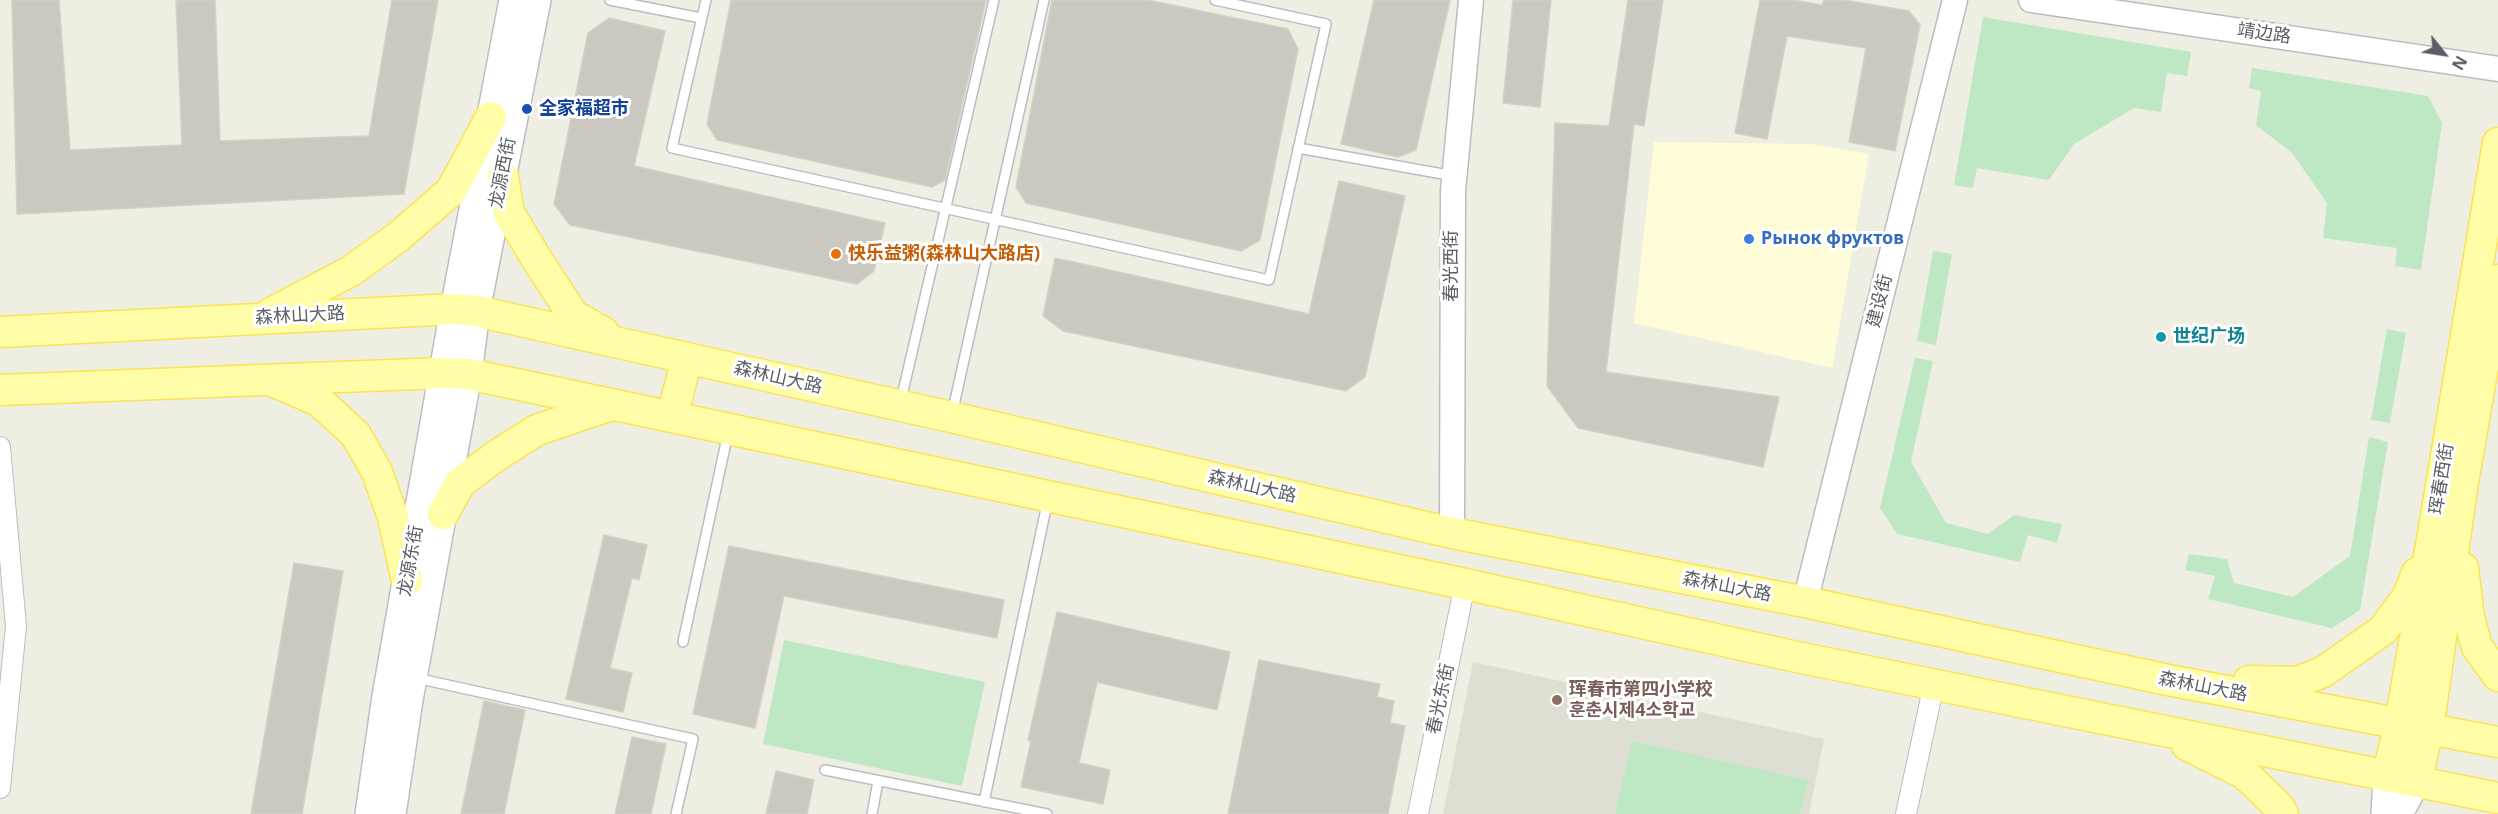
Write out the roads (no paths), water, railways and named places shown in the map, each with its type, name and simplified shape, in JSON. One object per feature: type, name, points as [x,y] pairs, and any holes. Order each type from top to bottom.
[{"type":"main road","name":"龙源西街","points":[[465,310],[491,117],[513,0]]},
{"type":"main road","name":"龙源西街","points":[[465,310],[502,177],[537,0]]},
{"type":"main road","points":[[261,318],[351,271],[398,237],[442,199],[451,191],[491,117]]},
{"type":"main road","name":"珲春西街","points":[[2385,814],[2387,777],[2400,724],[2498,143]]},
{"type":"main road","points":[[502,177],[509,213],[573,315],[621,343]]},
{"type":"main road","name":"珲春西街","points":[[2399,814],[2416,782],[2428,730],[2463,488],[2498,280]]},
{"type":"main road","name":"森林山大路","points":[[0,332],[465,310],[951,417],[1452,533],[1805,602],[2168,680],[2498,742]]},
{"type":"main road","name":"龙源东街","points":[[392,814],[413,678],[443,514],[456,373],[465,310]]},
{"type":"main road","points":[[672,417],[687,358]]},
{"type":"main road","points":[[0,390],[456,373],[1465,584],[1797,657],[2498,798]]},
{"type":"main road","name":"龙源东街","points":[[369,814],[407,581],[456,373]]},
{"type":"main road","points":[[270,380],[319,401],[356,435],[377,472],[393,517],[407,581]]},
{"type":"main road","points":[[443,514],[460,483],[496,456],[537,430],[613,404]]},
{"type":"main road","points":[[2463,488],[2463,580],[2469,618],[2478,647],[2498,676]]},
{"type":"main road","points":[[2168,680],[2297,682],[2324,672],[2383,630],[2408,596],[2434,528]]},
{"type":"main road","points":[[2152,727],[2245,774],[2279,807],[2283,814]]},
{"type":"street","name":"春光西街","points":[[1452,533],[1454,176],[1471,0]]},
{"type":"street","name":"建设街","points":[[1805,602],[1955,0]]},
{"type":"street","name":"靖边路","points":[[2031,0],[2498,69]]},
{"type":"street","points":[[0,447],[16,627],[5,691],[0,788]]},
{"type":"street","name":"春光东街","points":[[1418,814],[1465,584]]},
{"type":"street","points":[[1906,814],[1934,684]]},
{"type":"lane","points":[[610,0],[701,18]]},
{"type":"lane","points":[[706,0],[672,148],[1269,280],[1326,24],[1215,0]]},
{"type":"lane","points":[[900,406],[994,0]]},
{"type":"lane","points":[[951,417],[1044,0]]},
{"type":"lane","points":[[1298,148],[1454,176]]},
{"type":"lane","points":[[683,642],[729,429]]},
{"type":"lane","points":[[984,802],[1048,496]]},
{"type":"lane","points":[[413,678],[693,739],[676,814]]},
{"type":"lane","points":[[825,770],[1047,814]]},
{"type":"lane","points":[[872,814],[878,781]]},
{"type":"place","name":"全家福超市","points":[[527,109]]},
{"type":"place","name":"Рынок фруктов","points":[[1749,239]]},
{"type":"place","name":"快乐益粥(森林山大路店)","points":[[836,254]]},
{"type":"place","name":"世纪广场","points":[[2161,337]]},
{"type":"place","name":"珲春市第四小学校 훈춘시제4소학교","points":[[1557,700]]}]
